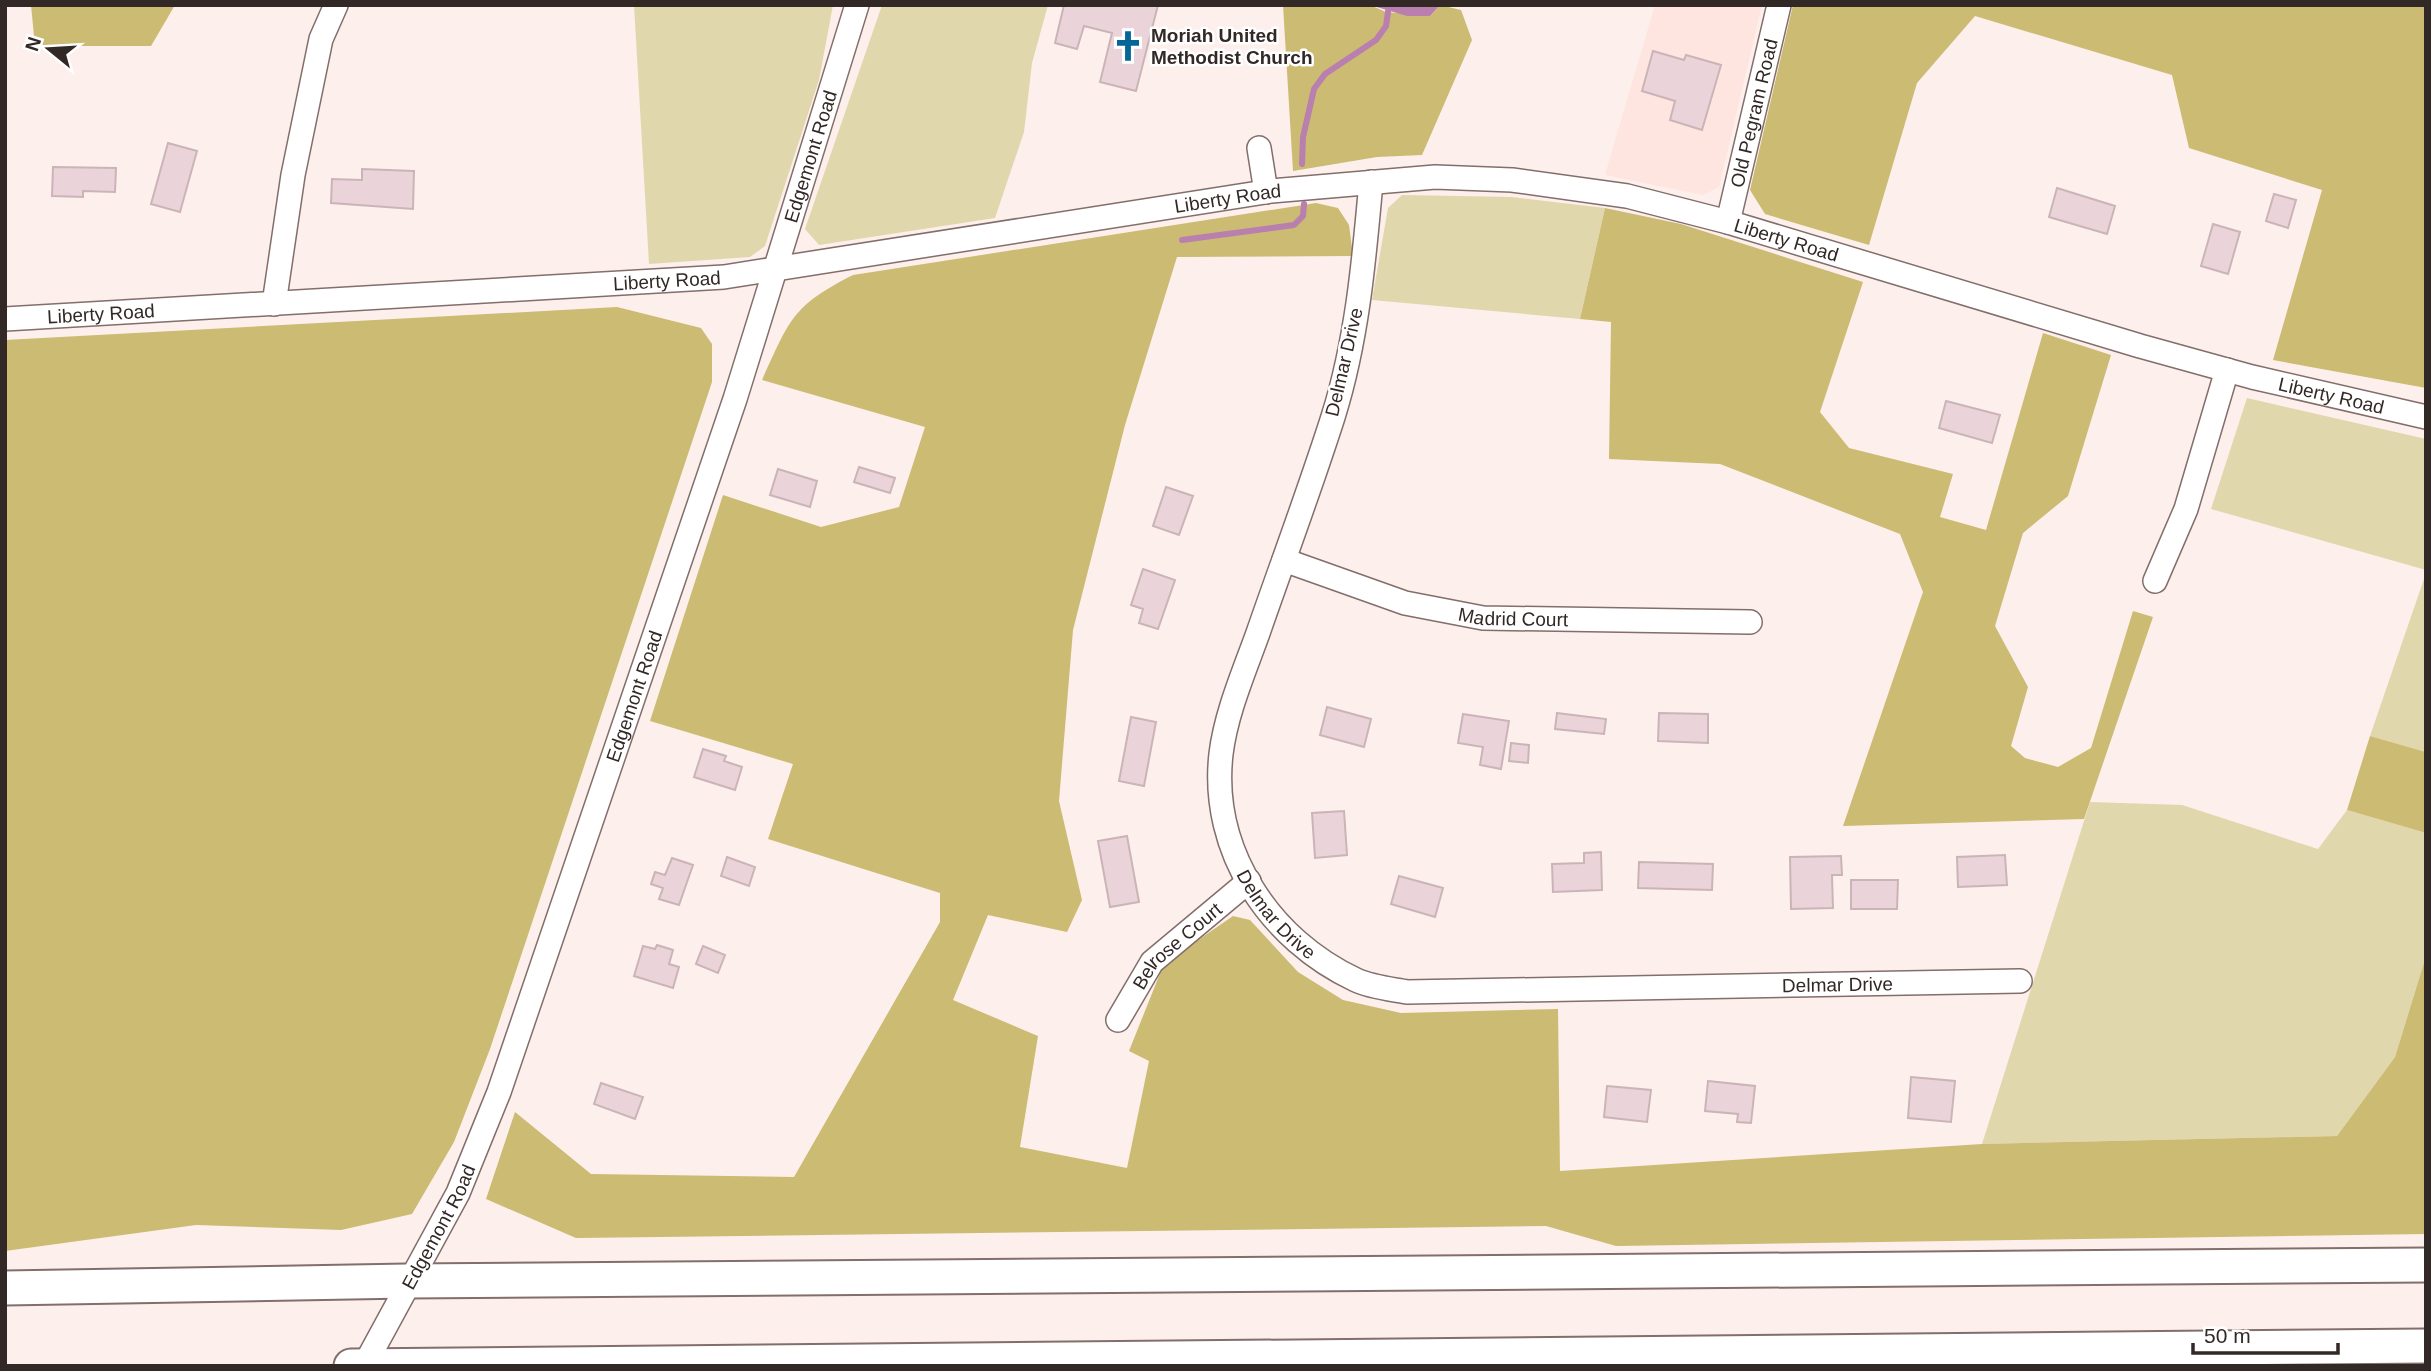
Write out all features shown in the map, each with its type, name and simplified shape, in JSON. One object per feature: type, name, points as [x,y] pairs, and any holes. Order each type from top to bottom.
[{"type":"highway","points":[[5,1288],[407,1281],[2426,1265]]},
{"type":"highway","points":[[351,1366],[2426,1346]]},
{"type":"street","points":[[274,304],[293,175],[321,39],[336,5]]},
{"type":"street","name":"Edgemont Road","points":[[364,1366],[407,1281],[458,1193],[499,1092],[735,399],[857,5]]},
{"type":"street","name":"Old Pegram Road","points":[[1728,222],[1779,5]]},
{"type":"street","points":[[1259,148],[1266,192]]},
{"type":"street","name":"Liberty Road","points":[[5,319],[724,277],[1266,192],[1435,177],[1551,184],[1627,195],[1728,222],[2227,370],[2426,417]]},
{"type":"street","name":"Delmar Drive","points":[[1371,182],[1363,271],[1347,362],[1333,415],[1234,703],[1221,754],[1221,794],[1227,832],[1235,858],[1270,917],[1312,956],[1358,982],[1407,992],[2020,981]]},
{"type":"street","points":[[2155,581],[2186,509],[2227,370]]},
{"type":"street","name":"Madrid Court","points":[[1284,560],[1405,603],[1483,618],[1750,622]]},
{"type":"street","name":"Belrose Court","points":[[1118,1020],[1152,962],[1249,881]]},
{"type":"shaded area","points":[[31,5],[175,5],[151,46],[35,46]]},
{"type":"shaded area","points":[[634,5],[833,5],[819,80],[765,246],[750,257],[649,264]]},
{"type":"shaded area","points":[[882,5],[1048,5],[1032,63],[1024,132],[995,218],[819,245],[805,229]]},
{"type":"shaded area","points":[[1283,5],[1370,5],[1386,12],[1430,16],[1440,5],[1461,10],[1472,40],[1422,155],[1377,157],[1293,171]]},
{"type":"shaded area","points":[[1370,5],[1440,5],[1430,16],[1407,16]]},
{"type":"shaded area","points":[[1655,5],[1762,5],[1719,187],[1703,195],[1605,175]]},
{"type":"shaded area","points":[[1793,5],[2426,5],[2426,388],[2273,360],[2322,190],[2189,148],[2172,75],[1975,16],[1917,83],[1869,245],[1765,214],[1750,190]]},
{"type":"shaded area","points":[[1402,195],[1512,197],[1605,208],[1580,319],[1372,300],[1388,208]]},
{"type":"shaded area","points":[[1316,203],[1338,208],[1349,225],[1353,256],[1177,257],[1125,425],[1073,630],[1059,801],[1082,900],[1067,932],[988,915],[953,1000],[1038,1036],[1020,1147],[1127,1168],[1149,1061],[1129,1051],[1161,971],[1185,949],[1233,916],[1250,920],[1298,972],[1343,1000],[1401,1013],[1558,1009],[1560,1171],[1982,1144],[2337,1136],[2395,1057],[2426,956],[2426,1234],[1616,1246],[1546,1226],[576,1238],[486,1199],[515,1112],[591,1174],[794,1177],[940,922],[940,893],[768,839],[793,764],[650,721],[723,495],[821,527],[899,507],[925,427],[762,380],[779,342],[795,316],[817,296],[853,275]]},
{"type":"shaded area","points":[[1605,208],[1681,224],[1863,282],[1820,412],[1849,448],[1953,474],[1940,517],[1986,530],[2043,333],[2111,355],[2068,496],[2023,533],[1995,626],[2028,687],[2011,746],[2025,758],[2058,767],[2091,748],[2133,611],[2153,617],[2084,819],[1843,826],[1923,592],[1900,534],[1720,464],[1609,459],[1611,322],[1580,319]]},
{"type":"shaded area","points":[[617,307],[701,328],[712,344],[712,382],[490,1049],[454,1142],[412,1214],[341,1230],[196,1225],[5,1251],[5,340]]},
{"type":"shaded area","points":[[2247,398],[2426,439],[2426,570],[2211,509]]},
{"type":"shaded area","points":[[2426,573],[2426,752],[2370,736]]},
{"type":"shaded area","points":[[2370,736],[2426,752],[2426,833],[2347,810]]},
{"type":"shaded area","points":[[2090,802],[2182,805],[2318,849],[2347,810],[2426,833],[2426,956],[2395,1057],[2337,1136],[1982,1144]]},
{"type":"building","name":"Moriah United Methodist Church","points":[[1064,5],[1158,5],[1136,91],[1100,82],[1112,33],[1084,26],[1077,49],[1055,43]]},
{"type":"building","points":[[1653,51],[1684,60],[1686,55],[1721,65],[1702,130],[1670,120],[1675,101],[1642,91]]},
{"type":"building","points":[[168,143],[197,151],[180,212],[151,204]]},
{"type":"building","points":[[53,167],[116,168],[115,192],[83,191],[83,197],[52,196]]},
{"type":"building","points":[[362,169],[414,171],[413,209],[331,203],[332,179],[362,180]]},
{"type":"building","points":[[2057,188],[2115,206],[2107,234],[2049,217]]},
{"type":"building","points":[[2274,194],[2296,200],[2288,228],[2266,221]]},
{"type":"building","points":[[2213,224],[2240,232],[2228,274],[2201,266]]},
{"type":"building","points":[[1946,401],[2000,415],[1992,443],[1939,428]]},
{"type":"building","points":[[859,467],[895,478],[890,493],[854,482]]},
{"type":"building","points":[[778,469],[817,481],[810,507],[770,495]]},
{"type":"building","points":[[1166,487],[1193,496],[1179,535],[1153,526]]},
{"type":"building","points":[[1143,569],[1175,580],[1158,629],[1139,623],[1143,609],[1131,605]]},
{"type":"building","points":[[1327,707],[1371,719],[1364,747],[1320,735]]},
{"type":"building","points":[[1557,713],[1606,719],[1604,734],[1555,729]]},
{"type":"building","points":[[1659,713],[1708,714],[1708,743],[1658,741]]},
{"type":"building","points":[[1463,714],[1509,721],[1501,769],[1480,765],[1483,747],[1458,743]]},
{"type":"building","points":[[1131,717],[1156,722],[1144,786],[1119,781]]},
{"type":"building","points":[[1511,743],[1529,745],[1528,763],[1509,761]]},
{"type":"building","points":[[703,749],[726,756],[724,761],[742,767],[735,790],[694,777]]},
{"type":"building","points":[[1344,811],[1347,855],[1315,858],[1312,813]]},
{"type":"building","points":[[1127,836],[1139,902],[1110,907],[1098,841]]},
{"type":"building","points":[[1601,852],[1602,890],[1553,892],[1552,864],[1584,863],[1584,853]]},
{"type":"building","points":[[2005,855],[2007,885],[1958,887],[1957,857]]},
{"type":"building","points":[[1841,856],[1842,875],[1832,875],[1833,908],[1791,909],[1790,857]]},
{"type":"building","points":[[727,857],[755,867],[749,886],[721,876]]},
{"type":"building","points":[[672,858],[693,865],[679,905],[659,899],[663,888],[651,884],[655,872],[665,875]]},
{"type":"building","points":[[1639,862],[1713,864],[1712,890],[1638,888]]},
{"type":"building","points":[[1399,876],[1443,888],[1435,917],[1391,904]]},
{"type":"building","points":[[1851,880],[1898,880],[1897,909],[1851,909]]},
{"type":"building","points":[[657,945],[673,950],[669,964],[679,967],[673,988],[634,976],[643,946],[655,949]]},
{"type":"building","points":[[703,946],[725,955],[718,973],[696,964]]},
{"type":"building","points":[[1911,1077],[1955,1081],[1951,1122],[1908,1118]]},
{"type":"building","points":[[1708,1081],[1755,1086],[1751,1123],[1737,1122],[1738,1114],[1705,1111]]},
{"type":"building","points":[[601,1083],[643,1097],[635,1119],[594,1104]]},
{"type":"building","points":[[1607,1086],[1651,1090],[1647,1122],[1604,1117]]},
{"type":"waterway","points":[[1302,164],[1303,137],[1314,89],[1325,74],[1376,40],[1386,26],[1389,5]]},
{"type":"waterway","points":[[1182,240],[1294,225],[1303,216],[1304,204]]},
{"type":"place","name":"Moriah United Methodist Church","points":[[1128,46]]}]
